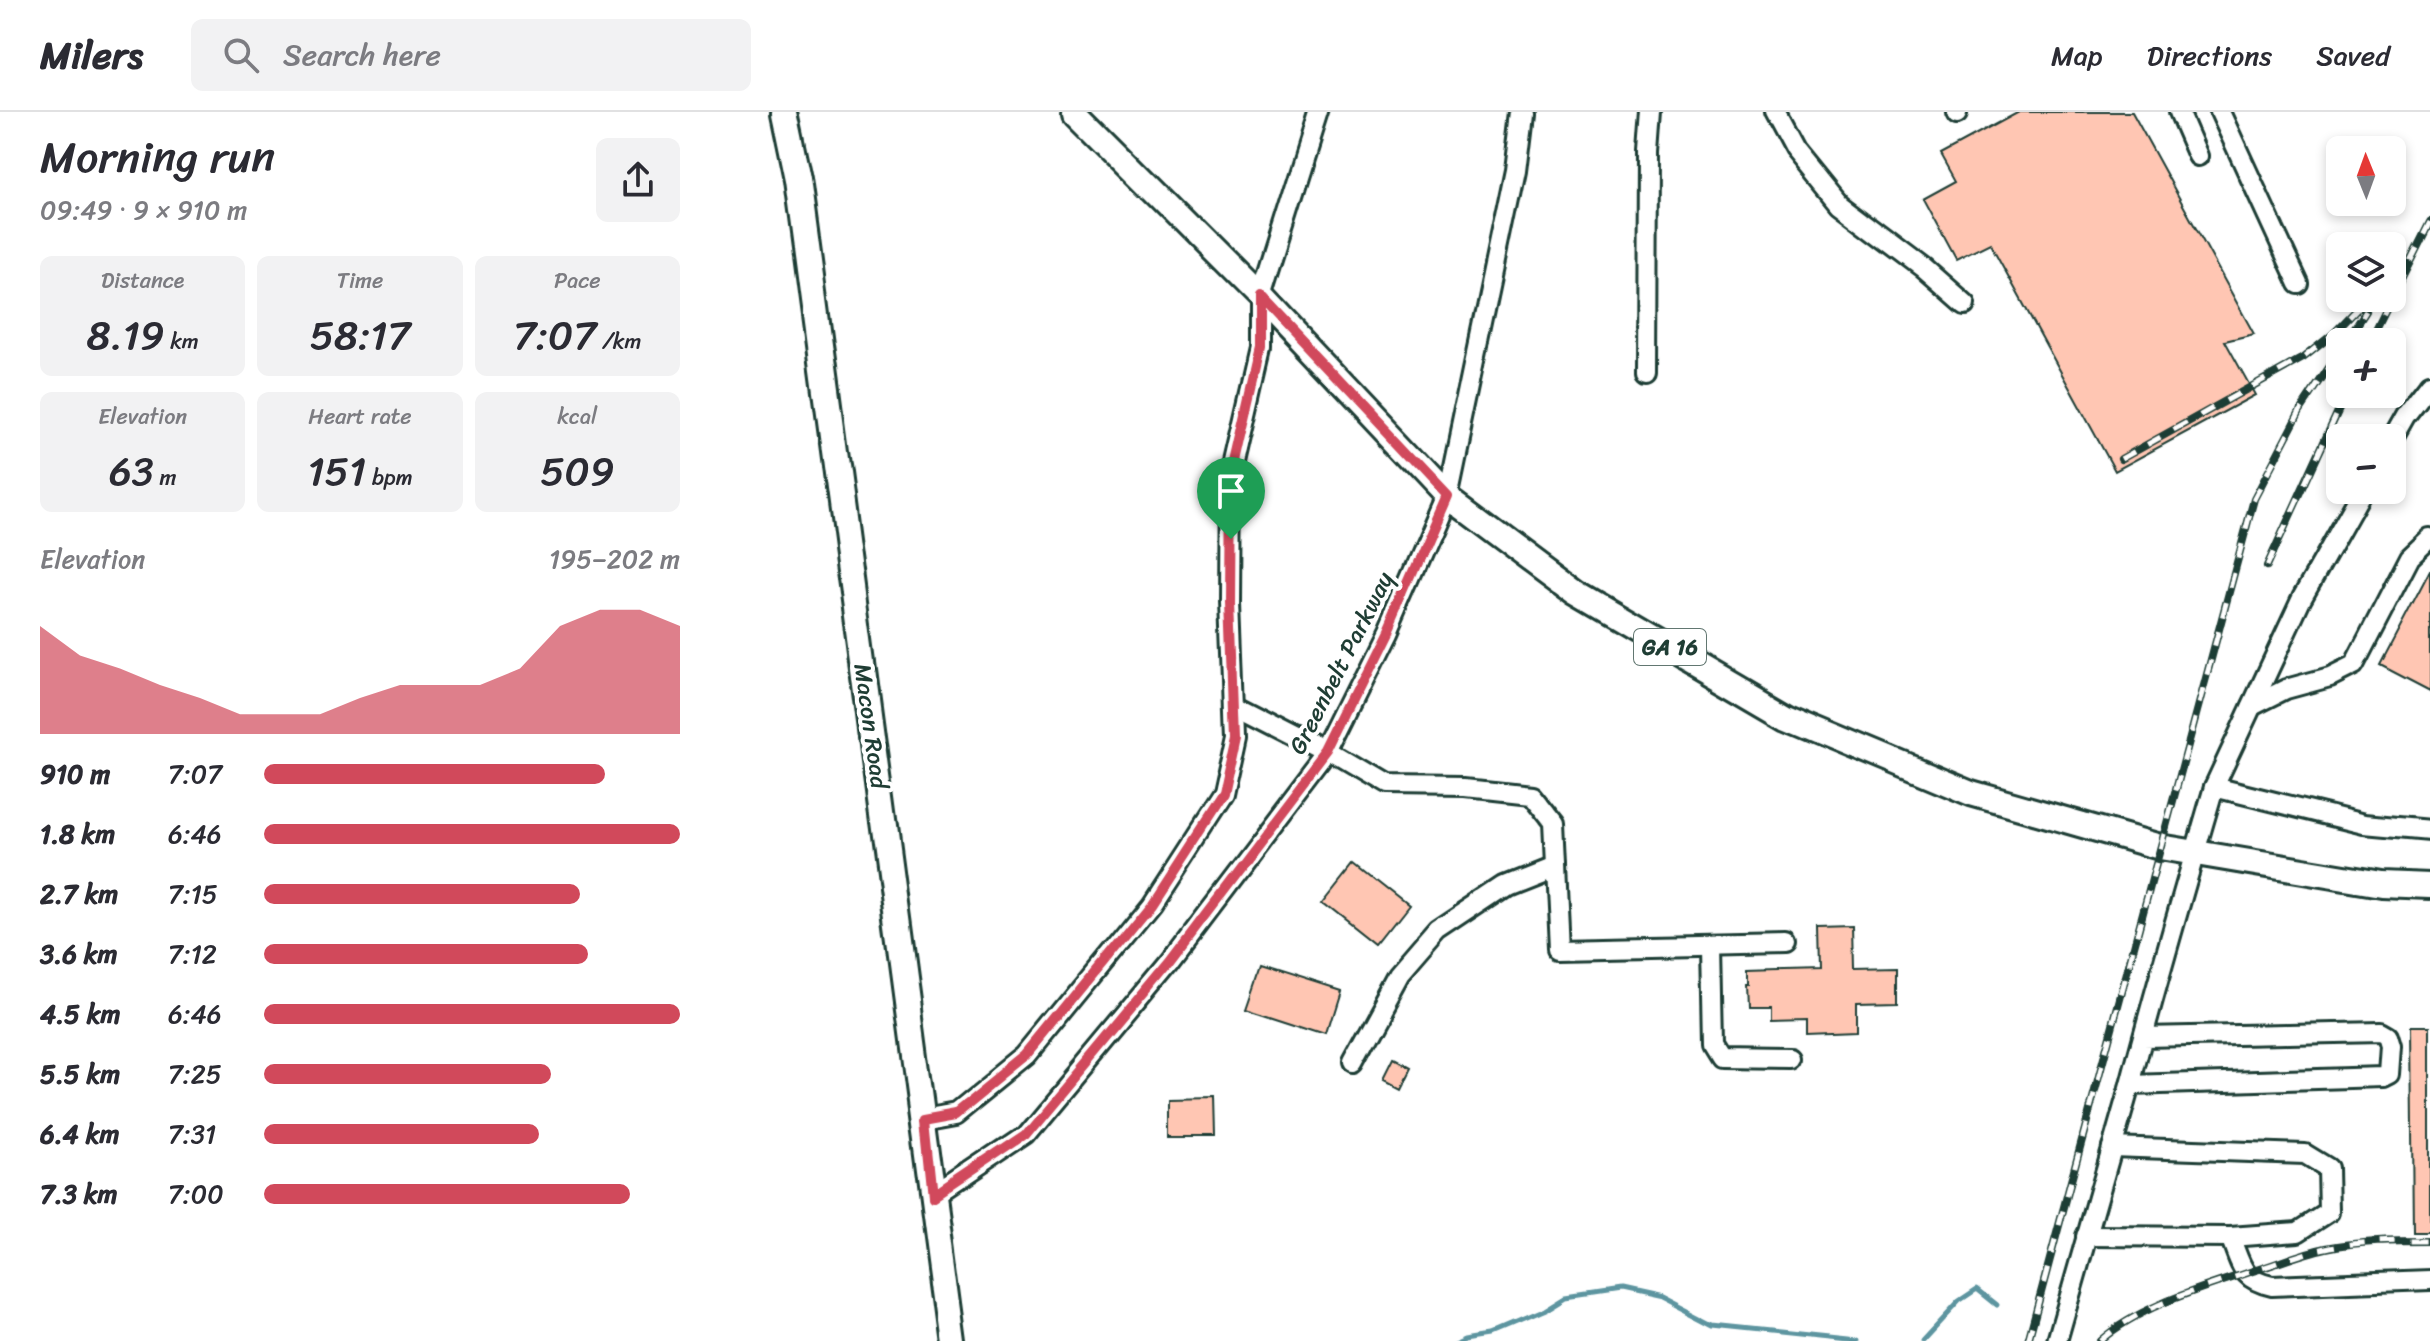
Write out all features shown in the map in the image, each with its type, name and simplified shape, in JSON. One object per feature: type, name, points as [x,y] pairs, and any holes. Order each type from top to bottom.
[{"type":"main road","name":"Macon Road","points":[[784,112],[800,195],[952,1341]]},
{"type":"main road","name":"GA 16","points":[[1075,112],[1260,297],[1447,496],[1577,593],[1787,716],[1971,793],[2160,847],[2381,884],[2430,886]]},
{"type":"street","points":[[924,1119],[957,1113],[1027,1056],[1152,903],[1222,795],[1235,735],[1230,602],[1231,475],[1260,349],[1260,297],[1318,112]]},
{"type":"street","name":"Greenbelt Parkway","points":[[932,1197],[1026,1134],[1170,961],[1328,753],[1387,634],[1447,496],[1515,170],[1522,112]]},
{"type":"street","points":[[1647,374],[1651,112]]},
{"type":"street","points":[[1775,112],[1796,151],[1839,204],[1924,268],[1965,304]]},
{"type":"street","points":[[2179,112],[2198,156]]},
{"type":"street","points":[[2220,112],[2299,284]]},
{"type":"street","points":[[2400,424],[2430,384]]},
{"type":"street","points":[[2057,1341],[2214,787],[2302,598],[2355,504]]},
{"type":"street","points":[[2252,706],[2286,689],[2330,677],[2354,665],[2410,557],[2430,538]]},
{"type":"street","points":[[1234,705],[1328,753],[1384,786],[1466,787],[1529,794],[1553,824],[1559,949],[1789,944]]},
{"type":"street","points":[[2214,787],[2364,824],[2430,830]]},
{"type":"street","points":[[1352,1063],[1400,975],[1438,931],[1507,885],[1555,866]]},
{"type":"street","points":[[1710,947],[1712,1045],[1720,1058],[1794,1059]]},
{"type":"street","points":[[2130,1085],[2383,1077],[2389,1074],[2391,1066],[2388,1036],[2381,1032],[2143,1037]]},
{"type":"street","points":[[2086,1236],[2230,1237],[2298,1232],[2329,1212],[2328,1168],[2305,1154],[2112,1147]]},
{"type":"street","points":[[2230,1237],[2245,1274],[2255,1282],[2272,1286],[2430,1280]]},
{"type":"building","points":[[2019,112],[2132,112],[2254,334],[2225,341],[2255,395],[2115,471],[1990,243],[1956,260],[1923,199],[1956,181],[1941,154]]},
{"type":"building","points":[[2430,570],[2430,691],[2380,665]]},
{"type":"building","points":[[1355,863],[1408,905],[1378,943],[1325,901]]},
{"type":"building","points":[[1853,927],[1854,968],[1898,967],[1898,1001],[1856,1002],[1856,1031],[1806,1033],[1806,1018],[1770,1019],[1770,1007],[1747,1007],[1749,971],[1820,969],[1819,928]]},
{"type":"building","points":[[1260,968],[1339,993],[1326,1035],[1246,1009]]},
{"type":"building","points":[[2411,1026],[2430,1026],[2430,1232],[2413,1232]]},
{"type":"building","points":[[1391,1058],[1406,1066],[1396,1086],[1381,1078]]},
{"type":"building","points":[[1214,1099],[1215,1137],[1169,1137],[1169,1100]]},
{"type":"waterway","points":[[1457,1341],[1493,1332],[1545,1310],[1566,1297],[1619,1289],[1660,1298],[1714,1326],[1858,1341]]},
{"type":"waterway","points":[[1922,1341],[1959,1301],[1977,1289],[1997,1305]]},
{"type":"railway","points":[[2377,328],[2430,222]]},
{"type":"railway","points":[[2121,459],[2303,358],[2354,312]]},
{"type":"railway","points":[[2355,328],[2365,312]]},
{"type":"railway","points":[[2028,1341],[2254,499],[2300,411],[2326,372]]},
{"type":"railway","points":[[2267,566],[2340,408]]},
{"type":"railway","points":[[2100,1341],[2134,1317],[2174,1298],[2308,1253],[2365,1243],[2430,1241]]},
{"type":"route","points":[[1260,297],[1447,496],[1387,634],[1328,753],[1170,961],[1026,1134],[932,1197],[924,1119],[957,1113],[1027,1056],[1152,903],[1222,795],[1235,735],[1231,539],[1231,475],[1260,349],[1260,297]]}]
